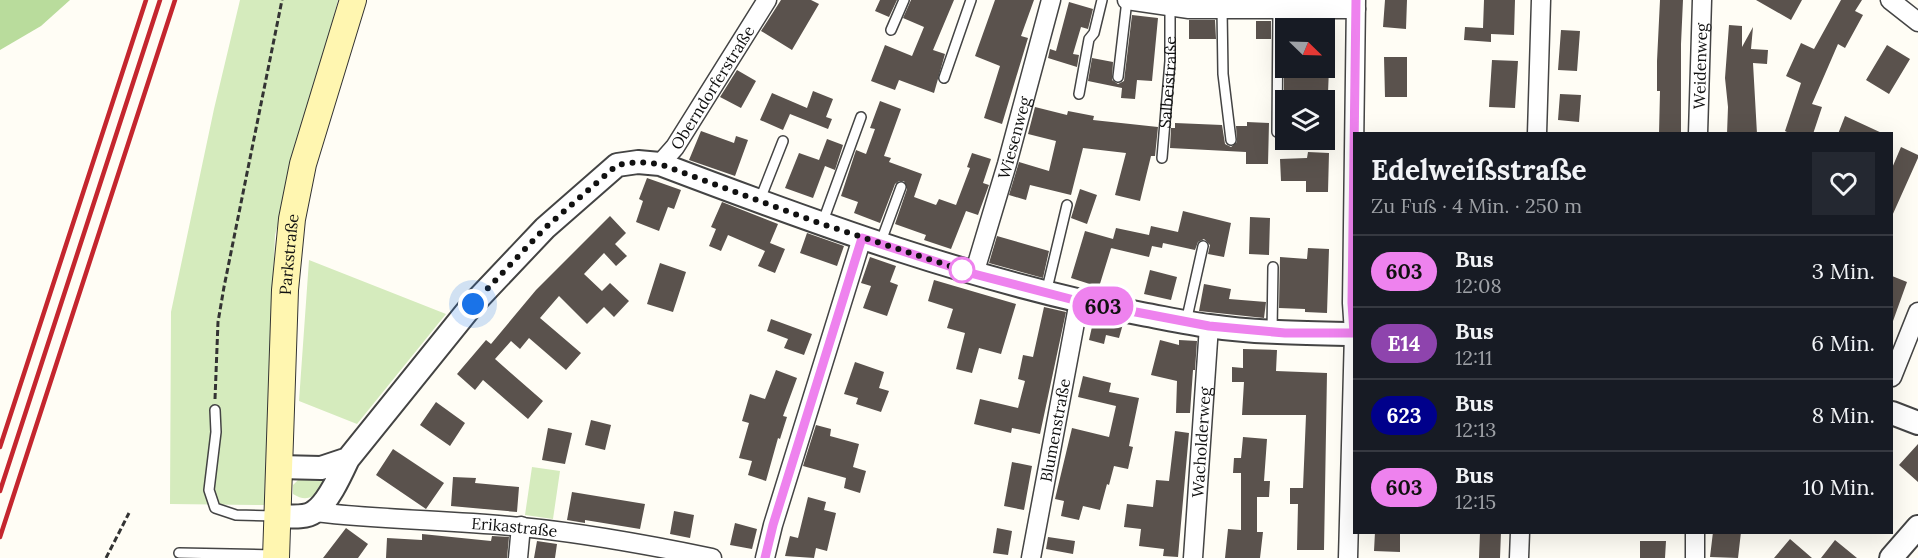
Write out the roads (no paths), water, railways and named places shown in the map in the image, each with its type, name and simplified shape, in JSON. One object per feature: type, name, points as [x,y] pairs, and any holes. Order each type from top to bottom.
[{"type":"main road","name":"Parkstraße","points":[[276,516],[285,290],[292,219],[303,164],[353,0]]},
{"type":"main road","points":[[276,516],[276,557]]},
{"type":"street","name":"Oberndorferstraße","points":[[315,512],[336,485],[348,459],[473,304],[545,228],[617,165],[638,162],[660,164],[675,147],[767,0]]},
{"type":"street","name":"Wiesenweg","points":[[974,274],[1007,164],[1051,0]]},
{"type":"street","points":[[1127,0],[1189,9],[1278,9],[1356,5],[1354,132]]},
{"type":"street","points":[[1537,132],[1540,0]]},
{"type":"street","name":"Weidenweg","points":[[1698,132],[1702,0]]},
{"type":"street","points":[[1890,0],[1918,22]]},
{"type":"street","points":[[660,164],[871,241],[974,274],[1078,301],[1209,326],[1272,332],[1353,333]]},
{"type":"street","points":[[1353,228],[1353,318]]},
{"type":"street","points":[[765,558],[773,525],[871,241]]},
{"type":"street","name":"Blumenstraße","points":[[1031,558],[1078,301]]},
{"type":"street","points":[[1893,374],[1918,312]]},
{"type":"street","name":"Wacholderweg","points":[[1192,558],[1209,326]]},
{"type":"street","points":[[1348,558],[1353,370]]},
{"type":"street","points":[[1893,413],[1918,423]]},
{"type":"street","points":[[279,467],[321,468],[348,459]]},
{"type":"street","points":[[276,516],[305,515],[315,512]]},
{"type":"street","name":"Erikastraße","points":[[315,512],[360,513],[521,526],[638,542],[712,558]]},
{"type":"street","points":[[518,558],[521,526]]},
{"type":"street","points":[[1891,558],[1918,527]]},
{"type":"street","points":[[1519,558],[1520,534]]},
{"type":"street","points":[[1695,534],[1695,558]]},
{"type":"lane","points":[[891,30],[904,0]]},
{"type":"lane","points":[[944,78],[971,0]]},
{"type":"lane","points":[[1079,94],[1089,39],[1094,33],[1102,0]]},
{"type":"lane","points":[[1118,77],[1127,0]]},
{"type":"lane","name":"Salbeistraße","points":[[1162,158],[1170,61],[1170,6]]},
{"type":"lane","points":[[1222,9],[1223,74],[1231,140]]},
{"type":"lane","points":[[1277,90],[1278,9]]},
{"type":"lane","points":[[822,224],[861,117]]},
{"type":"lane","points":[[759,202],[783,141]]},
{"type":"lane","points":[[871,241],[901,187]]},
{"type":"lane","points":[[1046,293],[1067,205]]},
{"type":"lane","points":[[1186,322],[1203,246]]},
{"type":"lane","points":[[1272,332],[1273,267]]},
{"type":"lane","points":[[215,410],[216,432],[209,490],[214,508],[236,515],[276,516]]},
{"type":"lane","points":[[178,553],[276,557]]},
{"type":"railway","points":[[0,447],[146,0]]},
{"type":"railway","points":[[0,491],[160,0]]},
{"type":"railway","points":[[0,537],[175,0]]}]
